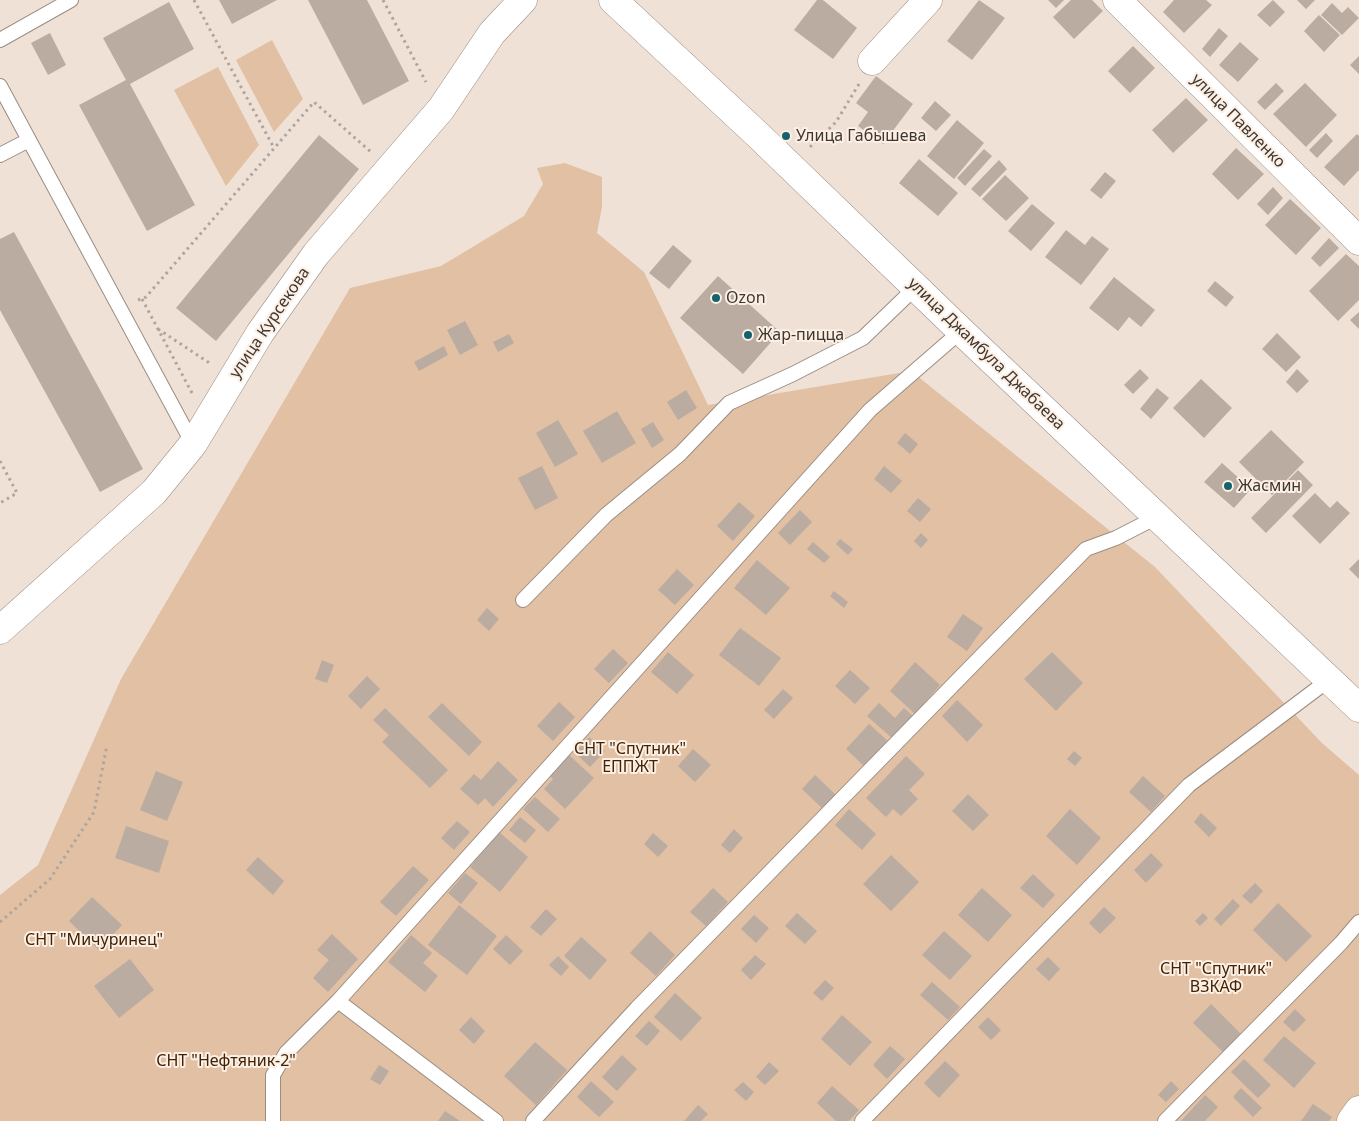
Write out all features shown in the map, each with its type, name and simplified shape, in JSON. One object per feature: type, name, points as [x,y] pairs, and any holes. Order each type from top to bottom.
[{"type":"street","name":"улица Курсекова","points":[[0,630],[154,492],[193,444],[260,333],[316,254],[441,109],[492,33],[523,0]]},
{"type":"street","name":"улица Джамбула Джабаева","points":[[614,0],[759,136],[960,331],[1158,516],[1359,708]]},
{"type":"street","points":[[872,61],[928,0]]},
{"type":"street","name":"улица Павленко","points":[[1117,0],[1359,241]]},
{"type":"street","points":[[1351,1121],[1359,1110]]},
{"type":"lane","points":[[0,40],[71,0]]},
{"type":"lane","points":[[0,86],[193,444]]},
{"type":"lane","points":[[0,156],[29,140]]},
{"type":"lane","points":[[523,600],[606,515],[680,454],[729,403],[793,374],[863,338],[916,287]]},
{"type":"lane","points":[[272,1121],[273,1075],[286,1054],[338,1001],[870,410],[960,331]]},
{"type":"lane","points":[[533,1121],[637,1008],[1086,549],[1116,538],[1158,516]]},
{"type":"lane","points":[[862,1121],[1189,785],[1330,679]]},
{"type":"lane","points":[[1165,1121],[1341,943],[1359,922]]},
{"type":"lane","points":[[338,1001],[496,1121]]},
{"type":"path","points":[[194,0],[274,148]]},
{"type":"path","points":[[383,0],[441,109]]},
{"type":"path","points":[[808,148],[836,122],[872,61]]},
{"type":"path","points":[[119,308],[146,298],[314,102],[390,169]]},
{"type":"path","points":[[142,299],[207,421]]},
{"type":"path","points":[[158,329],[233,378]]},
{"type":"path","points":[[0,462],[17,493],[0,502]]},
{"type":"path","points":[[0,922],[50,879],[94,812],[107,745]]},
{"type":"green space","points":[[272,40],[303,99],[274,132],[236,60]]},
{"type":"green space","points":[[218,67],[259,145],[226,186],[174,90]]},
{"type":"green space","name":"СНТ \"Спутник\" ЕППЖТ","points":[[565,163],[602,177],[602,207],[597,233],[644,272],[708,405],[911,371],[1155,567],[1322,743],[1359,775],[1359,1121],[0,1121],[0,895],[38,865],[121,679],[350,288],[441,266],[524,216],[543,184],[537,168]]},
{"type":"building","points":[[219,0],[277,0],[232,24]]},
{"type":"building","points":[[308,0],[367,0],[409,81],[363,105]]},
{"type":"building","points":[[817,0],[823,0],[857,28],[833,59],[794,30]]},
{"type":"building","points":[[979,0],[1005,18],[972,60],[947,41]]},
{"type":"building","points":[[1048,0],[1064,0],[1056,8]]},
{"type":"building","points":[[1071,0],[1092,0],[1103,11],[1074,39],[1053,17]]},
{"type":"building","points":[[1174,0],[1206,0],[1212,5],[1184,33],[1163,12]]},
{"type":"building","points":[[1273,0],[1285,12],[1270,27],[1257,15]]},
{"type":"building","points":[[1297,0],[1315,0],[1306,9]]},
{"type":"building","points":[[169,2],[194,49],[130,84],[195,205],[147,231],[79,105],[126,80],[103,38]]},
{"type":"building","points":[[1332,3],[1342,13],[1348,7],[1359,18],[1342,35],[1321,15]]},
{"type":"building","points":[[1319,15],[1340,35],[1324,52],[1304,31]]},
{"type":"building","points":[[1219,28],[1228,36],[1210,57],[1202,49]]},
{"type":"building","points":[[50,33],[66,65],[48,75],[31,43]]},
{"type":"building","points":[[1240,42],[1259,59],[1238,82],[1219,65]]},
{"type":"building","points":[[1133,46],[1155,68],[1130,93],[1108,71]]},
{"type":"building","points":[[1359,56],[1359,74],[1350,65]]},
{"type":"building","points":[[876,76],[913,104],[883,144],[858,126],[868,112],[856,103]]},
{"type":"building","points":[[1276,83],[1284,91],[1265,110],[1257,102]]},
{"type":"building","points":[[1305,83],[1337,115],[1306,147],[1273,114]]},
{"type":"building","points":[[1186,98],[1208,120],[1173,153],[1152,130]]},
{"type":"building","points":[[935,101],[951,115],[936,131],[921,118]]},
{"type":"building","points":[[957,120],[984,143],[954,179],[927,156]]},
{"type":"building","points":[[1326,133],[1333,141],[1317,158],[1309,150]]},
{"type":"building","points":[[1357,134],[1359,136],[1359,170],[1344,186],[1324,167]]},
{"type":"building","points":[[319,135],[359,169],[216,341],[176,308]]},
{"type":"building","points":[[1236,148],[1264,174],[1238,200],[1212,174]]},
{"type":"building","points":[[984,149],[992,156],[965,186],[957,178]]},
{"type":"building","points":[[919,159],[958,193],[938,216],[899,183]]},
{"type":"building","points":[[999,160],[1007,169],[980,197],[971,189]]},
{"type":"building","points":[[1105,172],[1116,181],[1101,199],[1090,190]]},
{"type":"building","points":[[1005,175],[1029,198],[1006,221],[982,199]]},
{"type":"building","points":[[1273,187],[1283,198],[1268,215],[1257,204]]},
{"type":"building","points":[[1290,199],[1321,228],[1296,255],[1265,225]]},
{"type":"building","points":[[1032,204],[1055,223],[1031,251],[1008,231]]},
{"type":"building","points":[[1066,230],[1085,245],[1092,236],[1109,249],[1081,285],[1045,257]]},
{"type":"building","points":[[14,232],[143,469],[100,492],[0,310],[0,239]]},
{"type":"building","points":[[1329,238],[1339,248],[1320,267],[1311,258]]},
{"type":"building","points":[[673,245],[692,261],[669,289],[649,273]]},
{"type":"building","points":[[1346,254],[1359,266],[1359,300],[1338,321],[1309,291]]},
{"type":"building","points":[[718,276],[780,332],[743,374],[680,318]]},
{"type":"building","points":[[1114,277],[1155,310],[1141,327],[1129,317],[1118,331],[1089,308]]},
{"type":"building","points":[[1215,281],[1234,297],[1226,307],[1207,291]]},
{"type":"building","points":[[1359,312],[1359,329],[1350,320]]},
{"type":"building","points":[[465,321],[478,345],[460,355],[447,330]]},
{"type":"building","points":[[1277,333],[1301,357],[1286,372],[1262,349]]},
{"type":"building","points":[[509,334],[514,343],[498,352],[493,342]]},
{"type":"building","points":[[444,346],[448,355],[419,371],[414,362]]},
{"type":"building","points":[[1140,369],[1149,378],[1133,394],[1124,385]]},
{"type":"building","points":[[1297,369],[1309,381],[1297,393],[1286,382]]},
{"type":"building","points":[[1201,379],[1232,408],[1204,438],[1173,408]]},
{"type":"building","points":[[1157,388],[1169,398],[1151,419],[1140,409]]},
{"type":"building","points":[[686,390],[697,408],[678,420],[667,402]]},
{"type":"building","points":[[617,411],[636,443],[602,463],[583,431]]},
{"type":"building","points":[[558,420],[578,454],[555,467],[536,433]]},
{"type":"building","points":[[653,422],[664,440],[652,448],[641,429]]},
{"type":"building","points":[[1271,430],[1304,462],[1272,495],[1239,462]]},
{"type":"building","points":[[905,433],[918,444],[910,454],[897,443]]},
{"type":"building","name":"Жасмин","points":[[1222,463],[1251,489],[1234,508],[1204,482]]},
{"type":"building","points":[[542,466],[558,498],[535,510],[518,478]]},
{"type":"building","points":[[884,466],[902,481],[891,493],[874,479]]},
{"type":"building","points":[[1298,470],[1313,485],[1266,533],[1251,518]]},
{"type":"building","points":[[1315,493],[1330,508],[1337,501],[1350,513],[1320,544],[1292,516]]},
{"type":"building","points":[[918,498],[931,509],[920,522],[907,511]]},
{"type":"building","points":[[739,502],[755,516],[733,541],[717,526]]},
{"type":"building","points":[[800,510],[812,522],[790,545],[778,533]]},
{"type":"building","points":[[921,533],[928,540],[921,548],[914,541]]},
{"type":"building","points":[[840,539],[853,549],[848,555],[836,544]]},
{"type":"building","points":[[813,542],[830,557],[824,563],[807,549]]},
{"type":"building","points":[[1359,559],[1359,579],[1349,569]]},
{"type":"building","points":[[757,560],[790,588],[766,615],[734,588]]},
{"type":"building","points":[[677,569],[694,585],[675,605],[658,590]]},
{"type":"building","points":[[834,591],[848,602],[844,608],[830,596]]},
{"type":"building","points":[[487,608],[499,619],[489,631],[477,620]]},
{"type":"building","points":[[963,614],[983,628],[967,651],[947,637]]},
{"type":"building","points":[[740,628],[781,658],[759,686],[719,655]]},
{"type":"building","points":[[613,649],[628,663],[609,683],[594,669]]},
{"type":"building","points":[[668,652],[694,675],[677,694],[651,672]]},
{"type":"building","points":[[1052,652],[1083,683],[1056,711],[1024,679]]},
{"type":"building","points":[[322,660],[334,665],[327,683],[315,679]]},
{"type":"building","points":[[915,662],[940,685],[915,714],[890,691]]},
{"type":"building","points":[[850,670],[870,688],[855,704],[835,686]]},
{"type":"building","points":[[367,676],[380,689],[361,709],[348,696]]},
{"type":"building","points":[[783,689],[793,698],[774,719],[764,710]]},
{"type":"building","points":[[957,700],[983,725],[967,742],[942,716]]},
{"type":"building","points":[[559,702],[575,717],[553,741],[537,726]]},
{"type":"building","points":[[442,703],[482,742],[469,756],[428,717]]},
{"type":"building","points":[[879,703],[895,718],[904,708],[913,716],[892,738],[867,716]]},
{"type":"building","points":[[385,708],[448,770],[430,788],[382,742],[389,735],[373,720]]},
{"type":"building","points":[[869,724],[889,742],[865,767],[846,749]]},
{"type":"building","points":[[589,737],[605,751],[590,767],[575,753]]},
{"type":"building","points":[[693,749],[711,765],[695,782],[678,766]]},
{"type":"building","points":[[1074,751],[1082,758],[1075,766],[1067,759]]},
{"type":"building","points":[[568,754],[594,778],[565,809],[544,789],[553,779],[549,775]]},
{"type":"building","points":[[906,756],[925,774],[909,790],[918,799],[901,816],[893,809],[886,817],[866,798]]},
{"type":"building","points":[[498,761],[518,780],[493,807],[485,798],[478,805],[460,789],[474,774],[481,780]]},
{"type":"building","points":[[156,771],[183,782],[167,821],[140,810]]},
{"type":"building","points":[[815,775],[836,795],[823,809],[802,789]]},
{"type":"building","points":[[1143,776],[1165,796],[1151,812],[1129,792]]},
{"type":"building","points":[[968,794],[989,815],[973,831],[952,811]]},
{"type":"building","points":[[535,797],[560,819],[548,832],[523,809]]},
{"type":"building","points":[[849,809],[876,834],[862,850],[835,825]]},
{"type":"building","points":[[1070,809],[1101,838],[1077,865],[1046,836]]},
{"type":"building","points":[[1201,813],[1217,828],[1209,837],[1194,822]]},
{"type":"building","points":[[520,817],[536,830],[525,843],[509,830]]},
{"type":"building","points":[[457,821],[470,832],[454,850],[441,838]]},
{"type":"building","points":[[126,826],[169,841],[159,873],[115,858]]},
{"type":"building","points":[[734,829],[743,838],[730,853],[721,845]]},
{"type":"building","points":[[499,832],[528,857],[500,892],[470,867]]},
{"type":"building","points":[[653,833],[668,846],[658,857],[644,844]]},
{"type":"building","points":[[1151,853],[1163,865],[1146,883],[1134,870]]},
{"type":"building","points":[[891,855],[919,882],[891,911],[863,884]]},
{"type":"building","points":[[258,857],[284,881],[273,895],[246,870]]},
{"type":"building","points":[[413,866],[429,880],[396,916],[380,902]]},
{"type":"building","points":[[465,873],[478,883],[461,904],[448,893]]},
{"type":"building","points":[[1033,874],[1055,895],[1043,908],[1020,888]]},
{"type":"building","points":[[1255,883],[1263,891],[1251,904],[1242,896]]},
{"type":"building","points":[[713,888],[728,902],[706,926],[690,912]]},
{"type":"building","points":[[982,888],[1012,915],[988,942],[958,915]]},
{"type":"building","points":[[92,897],[122,925],[99,950],[69,921]]},
{"type":"building","points":[[1233,899],[1240,906],[1221,926],[1214,919]]},
{"type":"building","points":[[1278,903],[1312,936],[1286,962],[1253,930]]},
{"type":"building","points":[[459,905],[497,936],[467,975],[428,945]]},
{"type":"building","points":[[1104,907],[1116,918],[1100,934],[1089,923]]},
{"type":"building","points":[[546,909],[557,919],[541,936],[530,927]]},
{"type":"building","points":[[797,913],[817,931],[805,944],[785,926]]},
{"type":"building","points":[[1203,913],[1208,918],[1200,926],[1195,921]]},
{"type":"building","points":[[754,915],[769,928],[756,943],[741,929]]},
{"type":"building","points":[[650,931],[675,955],[656,976],[630,953]]},
{"type":"building","points":[[944,931],[972,956],[950,980],[922,955]]},
{"type":"building","points":[[332,934],[358,959],[328,992],[313,978],[329,960],[317,950]]},
{"type":"building","points":[[411,935],[432,953],[423,963],[438,976],[425,992],[388,962]]},
{"type":"building","points":[[506,935],[523,951],[510,965],[493,949]]},
{"type":"building","points":[[581,937],[607,960],[590,980],[564,956]]},
{"type":"building","points":[[755,955],[766,964],[751,980],[741,970]]},
{"type":"building","points":[[558,956],[569,967],[561,976],[549,965]]},
{"type":"building","points":[[1048,957],[1060,969],[1049,981],[1036,969]]},
{"type":"building","points":[[130,959],[154,990],[119,1018],[94,986]]},
{"type":"building","points":[[825,980],[834,988],[822,1001],[813,993]]},
{"type":"building","points":[[932,982],[960,1007],[948,1020],[920,995]]},
{"type":"building","points":[[675,993],[702,1018],[681,1041],[654,1017]]},
{"type":"building","points":[[1211,1004],[1241,1034],[1223,1052],[1193,1023]]},
{"type":"building","points":[[1295,1009],[1306,1020],[1294,1032],[1283,1022]]},
{"type":"building","points":[[842,1015],[872,1042],[850,1066],[821,1039]]},
{"type":"building","points":[[471,1017],[485,1031],[474,1044],[459,1030]]},
{"type":"building","points":[[988,1017],[1001,1030],[991,1040],[978,1027]]},
{"type":"building","points":[[649,1021],[660,1031],[647,1046],[635,1036]]},
{"type":"building","points":[[1284,1036],[1316,1063],[1294,1088],[1263,1060]]},
{"type":"building","points":[[535,1042],[567,1070],[536,1105],[504,1076]]},
{"type":"building","points":[[890,1046],[905,1059],[887,1079],[873,1065]]},
{"type":"building","points":[[622,1055],[637,1069],[617,1091],[602,1077]]},
{"type":"building","points":[[1244,1059],[1271,1085],[1258,1098],[1231,1072]]},
{"type":"building","points":[[945,1061],[960,1075],[939,1098],[924,1083]]},
{"type":"building","points":[[769,1062],[779,1071],[765,1085],[756,1077]]},
{"type":"building","points":[[379,1065],[389,1071],[380,1085],[370,1079]]},
{"type":"building","points":[[591,1081],[614,1102],[599,1117],[577,1097]]},
{"type":"building","points":[[1171,1081],[1179,1089],[1166,1102],[1158,1095]]},
{"type":"building","points":[[743,1082],[754,1092],[746,1101],[734,1090]]},
{"type":"building","points":[[832,1086],[859,1110],[849,1121],[836,1121],[817,1103]]},
{"type":"building","points":[[1241,1088],[1262,1108],[1253,1117],[1233,1097]]},
{"type":"building","points":[[1205,1095],[1218,1107],[1205,1121],[1181,1121]]},
{"type":"building","points":[[1313,1104],[1332,1117],[1329,1121],[1301,1121]]},
{"type":"building","points":[[698,1105],[708,1114],[701,1121],[684,1121]]},
{"type":"building","points":[[445,1111],[460,1121],[438,1121]]},
{"type":"place","name":"Улица Габышева","points":[[786,136]]},
{"type":"place","name":"Ozon","points":[[716,298]]},
{"type":"place","name":"Жар-пицца","points":[[748,335]]},
{"type":"place","name":"Жасмин","points":[[1228,486]]},
{"type":"park label","name":"СНТ \"Мичуринец\"","points":[[94,940]]},
{"type":"park label","name":"СНТ \"Спутник\" ВЗКАФ","points":[[1216,978]]},
{"type":"park label","name":"СНТ \"Нефтяник-2\"","points":[[226,1061]]}]
